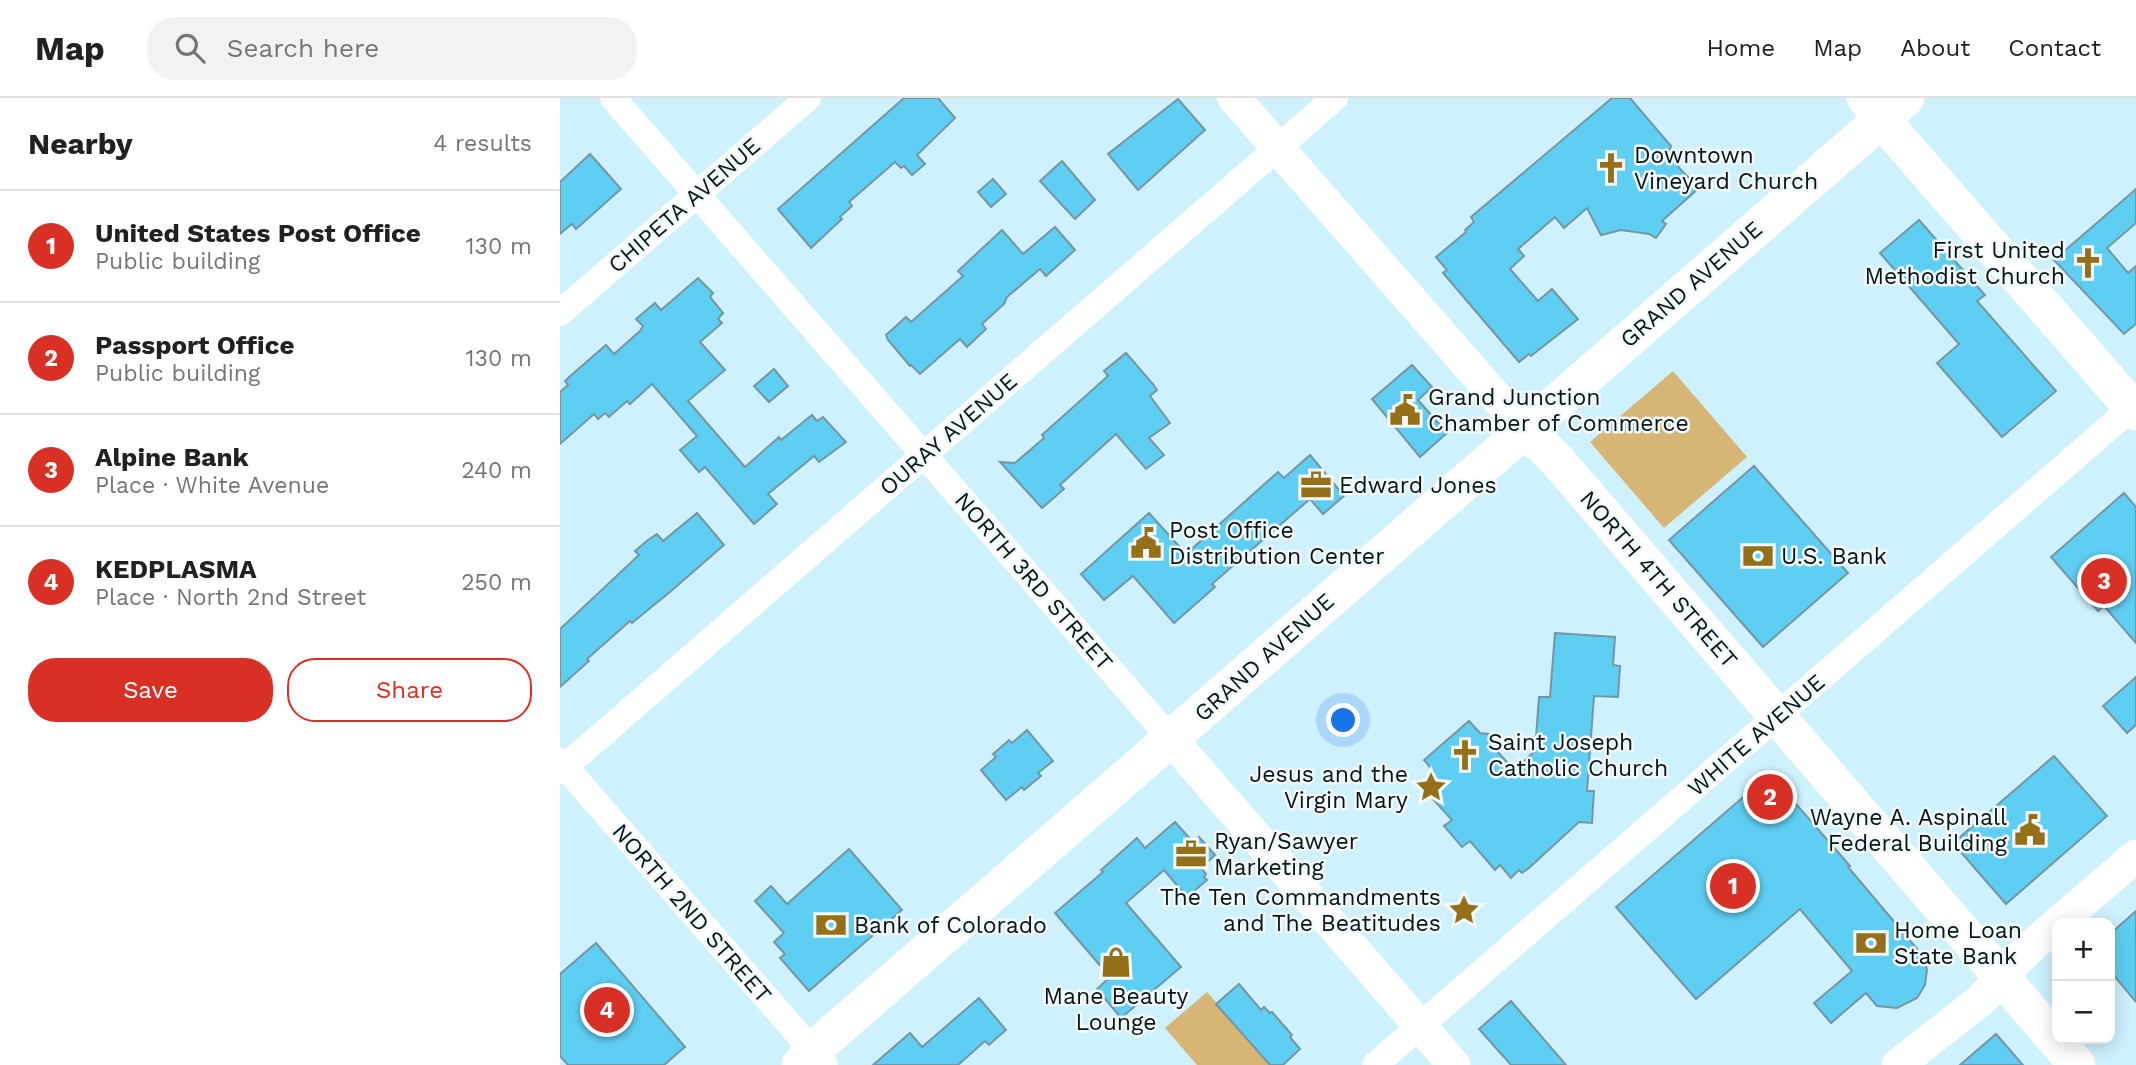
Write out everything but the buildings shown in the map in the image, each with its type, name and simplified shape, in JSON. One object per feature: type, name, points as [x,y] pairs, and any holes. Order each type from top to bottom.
[{"type":"main road","points":[[1883,105],[2135,408]]},
{"type":"main road","name":"GRAND AVENUE","points":[[807,1061],[1170,738],[1524,429],[1883,105]]},
{"type":"main road","name":"NORTH 4TH STREET","points":[[1524,429],[1555,458],[2077,1065]]},
{"type":"street","name":"NORTH 3RD STREET","points":[[613,98],[1454,1065]]},
{"type":"street","name":"CHIPETA AVENUE","points":[[560,313],[808,98]]},
{"type":"street","name":"NORTH 4TH STREET","points":[[1234,98],[1524,429]]},
{"type":"street","name":"OURAY AVENUE","points":[[562,766],[1335,98]]},
{"type":"street","name":"WHITE AVENUE","points":[[1376,1065],[2135,408]]},
{"type":"street","name":"NORTH 2ND STREET","points":[[562,766],[807,1061]]},
{"type":"street","points":[[2065,918],[2136,856]]},
{"type":"street","points":[[1898,1065],[1981,1000],[2025,952],[2052,929]]},
{"type":"shaded area","points":[[1673,371],[1747,457],[1664,528],[1590,442]]},
{"type":"shaded area","points":[[1207,992],[1270,1065],[1197,1065],[1165,1028]]},
{"type":"place","name":"Downtown Vineyard Church","points":[[1611,168]]},
{"type":"place","name":"First United Methodist Church","points":[[2088,263]]},
{"type":"place","name":"Grand Junction Chamber of Commerce","points":[[1405,410]]},
{"type":"place","name":"Edward Jones","points":[[1316,485]]},
{"type":"place","name":"Post Office Distribution Center","points":[[1146,543]]},
{"type":"place","name":"U.S. Bank","points":[[1758,556]]},
{"type":"place","name":"Alpine Bank","points":[[2104,581]]},
{"type":"place","name":"Saint Joseph Catholic Church","points":[[1465,755]]},
{"type":"place","name":"Jesus and the Virgin Mary","points":[[1431,787]]},
{"type":"place","name":"Passport Office","points":[[1770,797]]},
{"type":"place","name":"Wayne A. Aspinall Federal Building","points":[[2030,830]]},
{"type":"place","name":"Ryan/Sawyer Marketing","points":[[1191,854]]},
{"type":"place","name":"United States Post Office","points":[[1733,886]]},
{"type":"place","name":"The Ten Commandments and The Beatitudes","points":[[1464,910]]},
{"type":"place","name":"Bank of Colorado","points":[[831,925]]},
{"type":"place","name":"Home Loan State Bank","points":[[1871,943]]},
{"type":"place","name":"Mane Beauty Lounge","points":[[1116,962]]},
{"type":"place","name":"KEDPLASMA","points":[[607,1010]]}]
